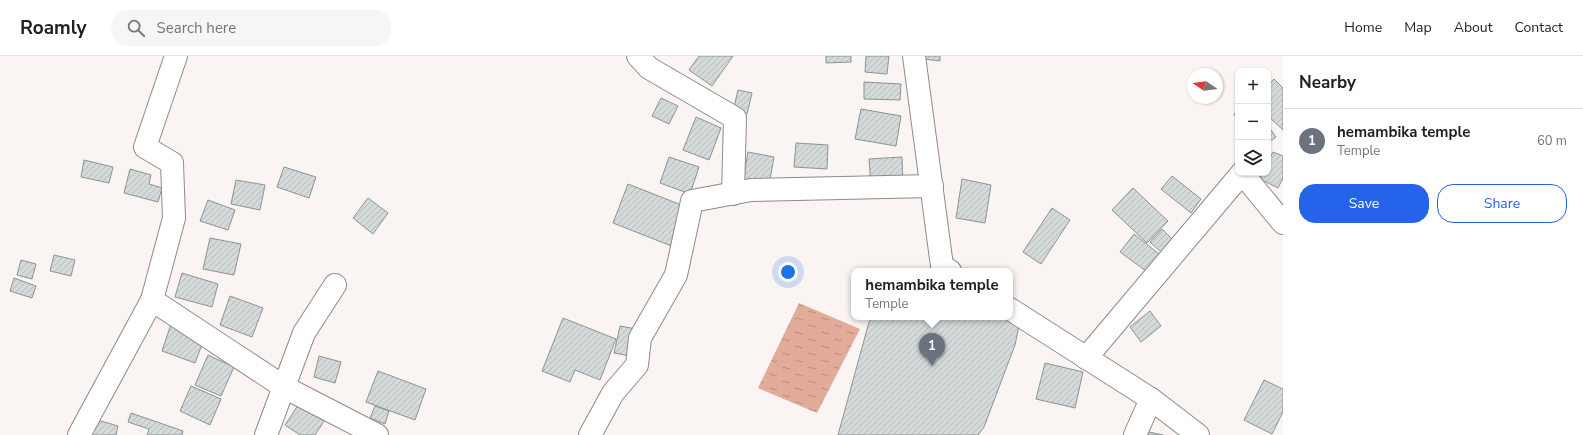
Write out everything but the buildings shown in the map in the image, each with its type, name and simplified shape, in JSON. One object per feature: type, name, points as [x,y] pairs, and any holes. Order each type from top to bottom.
[{"type":"street","points":[[79,435],[152,300],[174,218],[172,163],[145,147],[176,56]]},
{"type":"street","points":[[638,56],[649,68],[735,118],[733,194]]},
{"type":"street","points":[[914,56],[942,266],[945,268]]},
{"type":"street","points":[[1086,358],[1242,173],[1283,223]]},
{"type":"street","points":[[590,435],[613,393],[637,365],[640,338],[676,275],[692,201],[751,190],[932,186]]},
{"type":"street","points":[[266,435],[304,334],[336,285]]},
{"type":"street","points":[[152,300],[284,387],[377,435]]},
{"type":"street","points":[[1013,311],[1151,399],[1198,435]]},
{"type":"street","points":[[1135,435],[1151,399]]},
{"type":"water","points":[[799,303],[860,329],[817,413],[758,388]]},
{"type":"place","name":"hemambika temple","points":[[932,366]]}]
